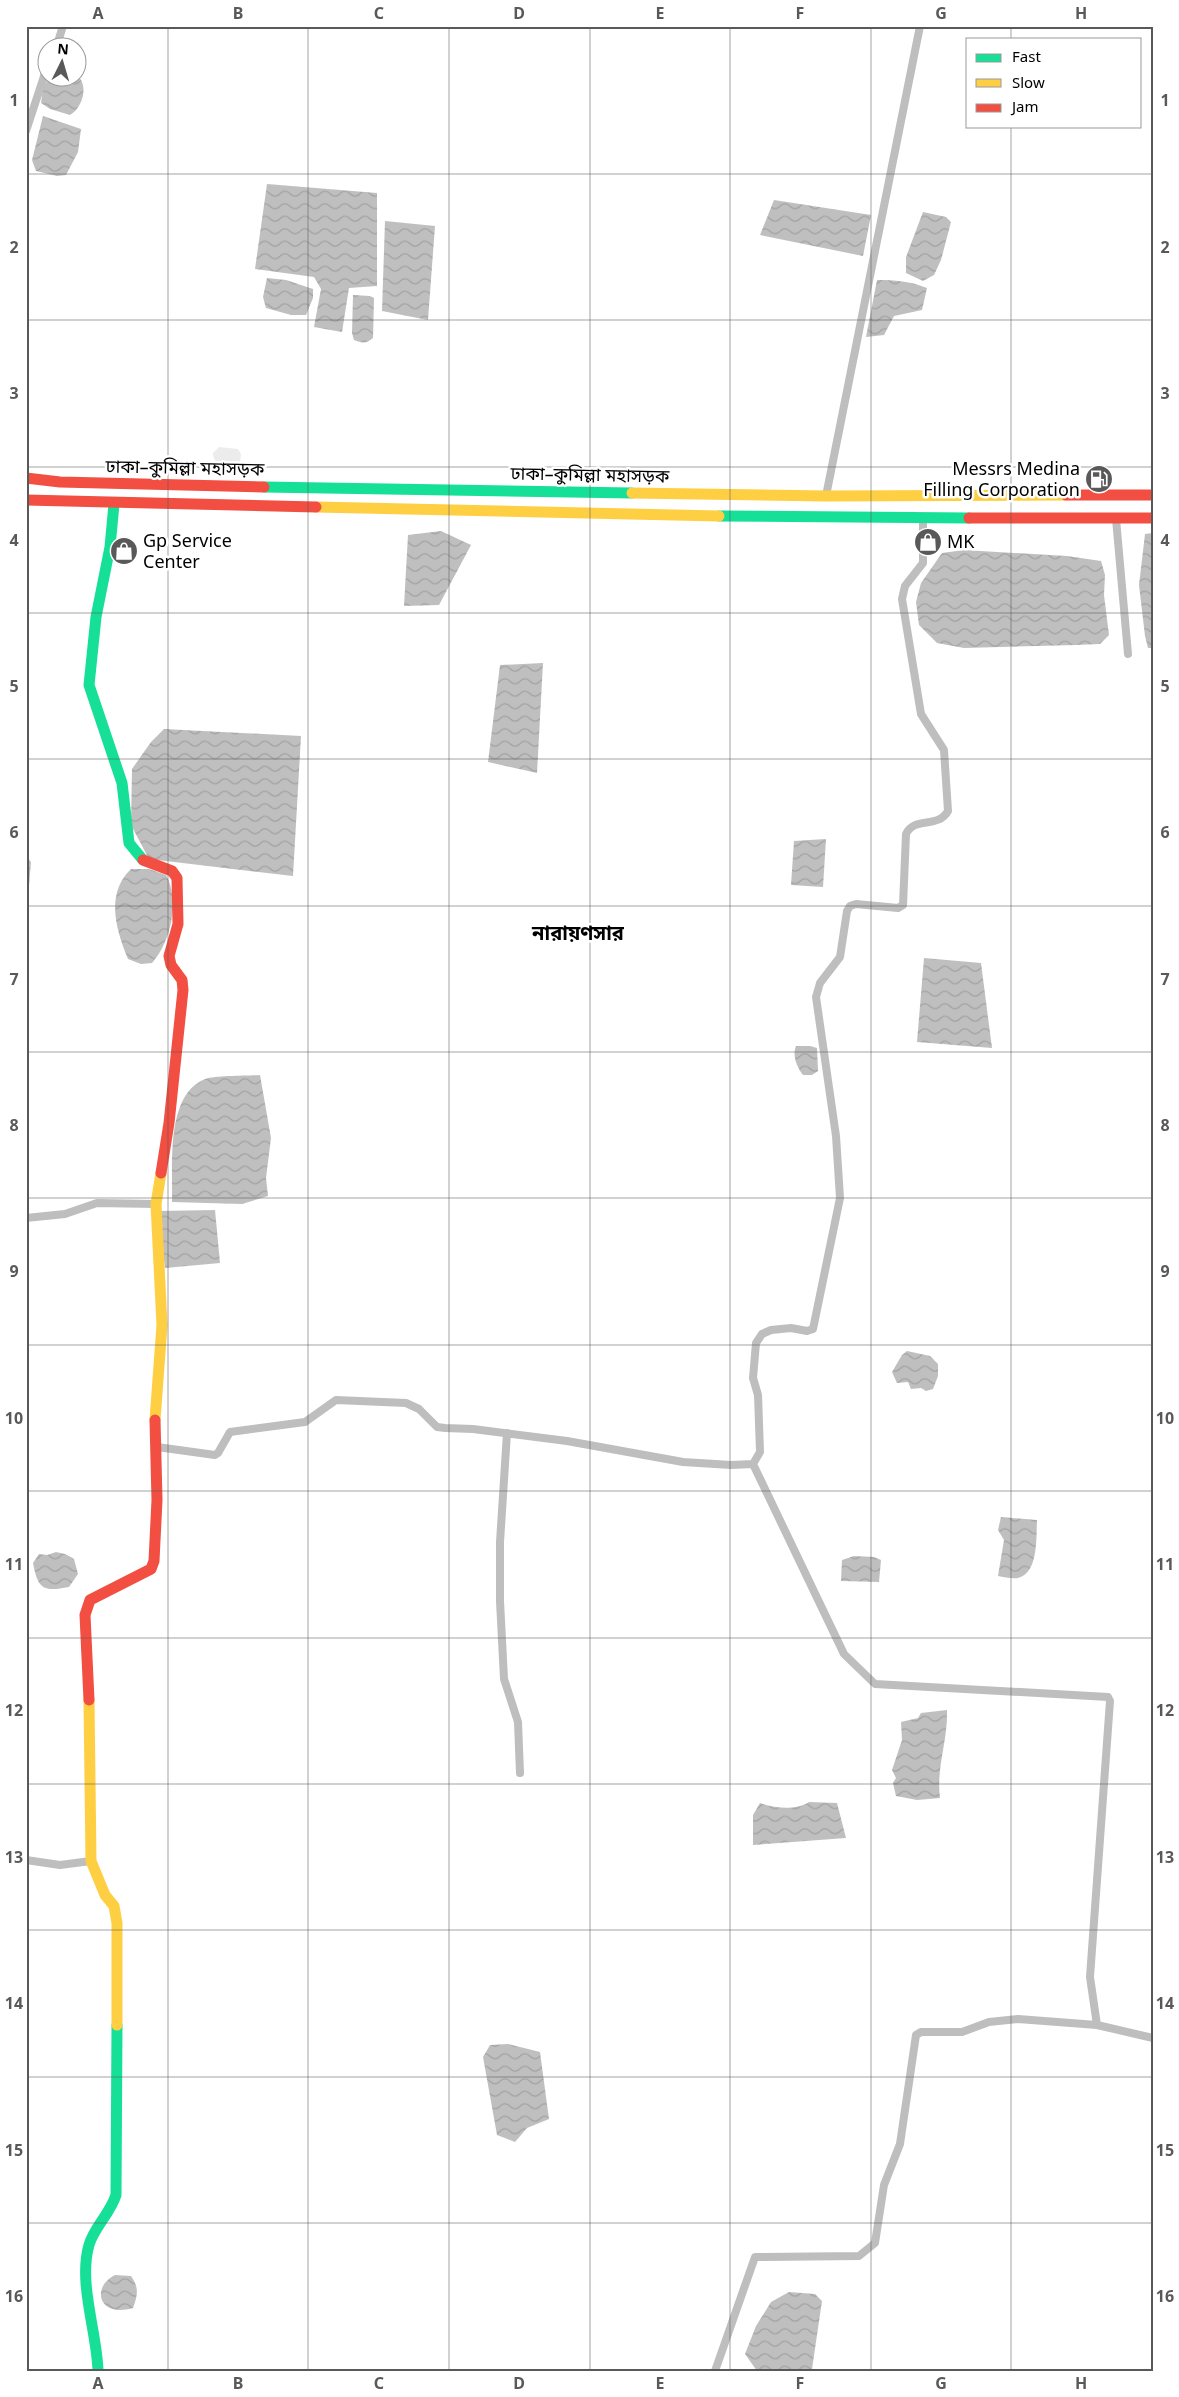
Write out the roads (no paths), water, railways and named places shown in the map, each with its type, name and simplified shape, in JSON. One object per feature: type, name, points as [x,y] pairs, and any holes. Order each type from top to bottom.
[{"type":"main road","name":"ঢাকা–কুমিল্লা মহাসড়ক","points":[[26,478],[60,482],[263,488],[826,496],[1043,497],[1153,495]]},
{"type":"main road","points":[[263,488],[264,505]]},
{"type":"main road","points":[[1043,497],[1044,518]]},
{"type":"main road","name":"ঢাকা–কুমিল্লা মহাসড়ক","points":[[26,500],[114,504],[264,505],[748,517],[1153,518]]},
{"type":"main road","points":[[98,2371],[87,2267],[89,2245],[115,2203],[116,2195],[118,1954],[117,1923],[114,1906],[105,1895],[91,1861],[91,1750],[85,1615],[90,1600],[151,1569],[154,1561],[156,1413],[162,1325],[156,1204],[169,1123],[183,990],[182,980],[171,966],[170,956],[178,924],[177,878],[172,872],[145,862],[129,843],[122,783],[89,685],[96,617],[110,547],[114,504]]},
{"type":"street","points":[[59,38],[63,26]]},
{"type":"street","points":[[826,496],[920,26]]},
{"type":"street","points":[[26,131],[40,88]]},
{"type":"street","points":[[753,1464],[760,1452],[758,1395],[753,1378],[756,1344],[762,1334],[771,1330],[791,1328],[807,1331],[813,1329],[840,1198],[836,1136],[816,997],[820,983],[840,957],[847,911],[850,906],[856,904],[898,908],[903,905],[906,834],[909,828],[915,824],[938,822],[948,811],[947,762],[944,750],[921,714],[902,599],[905,586],[923,563],[923,518]]},
{"type":"street","points":[[1116,519],[1128,654]]},
{"type":"street","points":[[26,1218],[65,1214],[97,1203],[156,1204]]},
{"type":"street","points":[[157,1447],[214,1455],[218,1453],[230,1432],[305,1422],[336,1400],[406,1402],[419,1409],[437,1426],[567,1441],[684,1462],[731,1465],[753,1464]]},
{"type":"street","points":[[508,1433],[500,1542],[500,1601],[504,1679],[518,1722],[520,1773]]},
{"type":"street","points":[[753,1464],[844,1654],[875,1684],[1108,1697],[1110,1701],[1090,1977],[1097,2025]]},
{"type":"street","points":[[26,1860],[60,1865],[91,1861]]},
{"type":"street","points":[[715,2371],[755,2257],[859,2256],[875,2243],[884,2185],[900,2144],[916,2035],[921,2032],[962,2032],[989,2022],[1018,2019],[1097,2025],[1153,2038]]},
{"type":"water","points":[[43,88],[83,88],[81,102],[78,108],[70,115],[50,109],[41,103]]},
{"type":"water","points":[[43,116],[81,129],[78,152],[66,175],[57,176],[36,171],[32,160]]},
{"type":"water","points":[[267,184],[377,193],[377,286],[349,288],[342,332],[314,327],[321,289],[314,277],[255,269]]},
{"type":"water","points":[[774,200],[871,215],[863,256],[760,235]]},
{"type":"water","points":[[923,212],[946,217],[951,222],[941,260],[934,275],[923,281],[906,273],[906,257]]},
{"type":"water","points":[[385,221],[435,226],[428,320],[382,311]]},
{"type":"water","points":[[267,278],[286,280],[313,289],[313,298],[306,315],[291,315],[266,308],[263,297]]},
{"type":"water","points":[[877,280],[902,281],[927,288],[922,310],[894,316],[884,335],[866,337]]},
{"type":"water","points":[[353,295],[374,298],[373,338],[366,342],[354,340],[352,333]]},
{"type":"water","points":[[441,531],[471,545],[439,605],[404,606],[408,535]]},
{"type":"water","points":[[1153,533],[1153,648],[1148,648],[1139,585],[1145,534]]},
{"type":"water","points":[[964,550],[1067,556],[1101,561],[1105,575],[1104,595],[1109,635],[1100,644],[964,648],[937,643],[919,625],[916,602],[921,583],[942,553]]},
{"type":"water","points":[[543,663],[537,773],[488,762],[500,665]]},
{"type":"water","points":[[164,729],[301,736],[293,876],[149,859],[131,825],[132,769],[151,742]]},
{"type":"water","points":[[826,839],[823,887],[791,885],[794,841]]},
{"type":"water","points":[[26,856],[31,862],[26,922]]},
{"type":"water","points":[[131,869],[149,869],[166,875],[170,885],[173,908],[168,933],[159,954],[152,963],[141,964],[128,959],[117,924],[115,901],[123,879]]},
{"type":"water","points":[[924,958],[981,963],[992,1048],[917,1042]]},
{"type":"water","points":[[796,1046],[817,1048],[818,1071],[812,1075],[803,1075],[796,1061]]},
{"type":"water","points":[[260,1075],[271,1138],[266,1178],[268,1196],[242,1204],[172,1202],[172,1151],[177,1115],[183,1100],[192,1087],[210,1078]]},
{"type":"water","points":[[215,1210],[220,1263],[165,1268],[158,1211]]},
{"type":"water","points":[[907,1351],[930,1356],[938,1364],[938,1376],[933,1389],[926,1391],[921,1388],[911,1389],[908,1382],[897,1383],[892,1372],[902,1355]]},
{"type":"water","points":[[1001,1517],[1037,1520],[1033,1562],[1025,1575],[1018,1578],[998,1576],[1004,1540],[998,1530]]},
{"type":"water","points":[[56,1552],[74,1559],[78,1574],[69,1587],[53,1589],[43,1587],[37,1578],[33,1563],[39,1554],[47,1555]]},
{"type":"water","points":[[854,1556],[874,1557],[881,1560],[879,1582],[841,1581],[842,1560]]},
{"type":"water","points":[[947,1710],[939,1787],[940,1798],[917,1800],[896,1796],[893,1783],[896,1778],[892,1770],[902,1740],[901,1722],[918,1718],[921,1713]]},
{"type":"water","points":[[809,1802],[837,1803],[846,1838],[753,1845],[753,1815],[760,1803],[791,1808]]},
{"type":"water","points":[[508,2044],[540,2052],[549,2119],[527,2128],[515,2142],[497,2135],[483,2057],[490,2045]]},
{"type":"water","points":[[115,2275],[131,2276],[134,2280],[137,2291],[133,2308],[112,2309],[102,2300],[101,2293],[103,2287],[107,2280]]},
{"type":"water","points":[[789,2292],[815,2294],[822,2301],[812,2369],[757,2371],[745,2354],[756,2326],[771,2302]]},
{"type":"place","name":"Messrs Medina Filling Corporation","points":[[1099,479]]},
{"type":"place","name":"MK","points":[[928,542]]},
{"type":"place","name":"Gp Service Center","points":[[124,551]]},
{"type":"district","name":"নারায়ণসার","points":[[578,933]]}]
